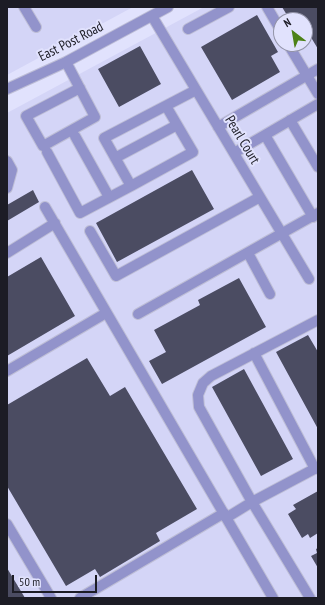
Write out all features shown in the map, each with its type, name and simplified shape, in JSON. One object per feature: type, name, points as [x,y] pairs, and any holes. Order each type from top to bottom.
[{"type":"street","points":[[24,7],[36,28]]},
{"type":"street","name":"East Post Road","points":[[7,89],[66,62],[168,7]]},
{"type":"street","points":[[188,29],[229,7]]},
{"type":"street","points":[[267,7],[273,18]]},
{"type":"street","name":"Pearl Court","points":[[152,16],[309,279]]},
{"type":"street","points":[[292,52],[318,94]]},
{"type":"street","points":[[66,62],[96,117],[43,146],[26,116],[80,88]]},
{"type":"street","points":[[218,127],[318,69]]},
{"type":"street","points":[[131,186],[104,138],[196,90]]},
{"type":"street","points":[[234,154],[318,104]]},
{"type":"street","points":[[47,152],[80,213],[193,152],[166,106]]},
{"type":"street","points":[[290,120],[318,167]]},
{"type":"street","points":[[115,158],[178,125]]},
{"type":"street","points":[[138,314],[315,215],[265,135]]},
{"type":"street","points":[[75,136],[109,197]]},
{"type":"street","points":[[7,161],[12,170],[7,188]]},
{"type":"street","points":[[90,231],[116,276],[260,197]]},
{"type":"street","points":[[45,207],[272,597]]},
{"type":"street","points":[[7,253],[55,223]]},
{"type":"street","points":[[248,253],[270,294]]},
{"type":"street","points":[[7,371],[106,313]]},
{"type":"street","points":[[310,598],[252,502],[199,407],[198,395],[203,383],[211,376],[318,320]]},
{"type":"street","points":[[80,598],[225,515],[317,468],[254,353]]},
{"type":"street","points":[[7,524],[51,598]]},
{"type":"shaded area","points":[[7,7],[133,7],[7,75]]},
{"type":"shaded area","points":[[204,7],[318,7],[318,598],[7,598],[7,113]]},
{"type":"building","points":[[282,7],[318,7],[318,49],[313,41],[313,12],[285,12]]},
{"type":"building","points":[[257,15],[273,43],[273,52],[278,52],[271,56],[280,72],[232,100],[201,47]]},
{"type":"building","points":[[140,46],[161,84],[119,107],[98,69]]},
{"type":"building","points":[[192,170],[214,209],[117,262],[96,223]]},
{"type":"building","points":[[33,190],[39,202],[7,221],[7,205]]},
{"type":"building","points":[[41,257],[75,316],[7,356],[7,277]]},
{"type":"building","points":[[239,278],[266,327],[162,384],[149,361],[166,352],[154,330],[200,305],[198,300]]},
{"type":"building","points":[[308,335],[318,352],[318,429],[276,352]]},
{"type":"building","points":[[87,358],[110,396],[125,387],[197,509],[156,533],[160,541],[100,577],[95,569],[66,586],[7,486],[7,405]]},
{"type":"building","points":[[244,369],[293,459],[261,476],[212,387]]},
{"type":"building","points":[[318,491],[318,533],[310,538],[308,534],[302,538],[288,514],[296,509],[293,505]]},
{"type":"building","points":[[318,548],[318,568],[311,556],[317,553],[316,549]]},
{"type":"building","points":[[7,568],[25,598],[7,598]]}]
